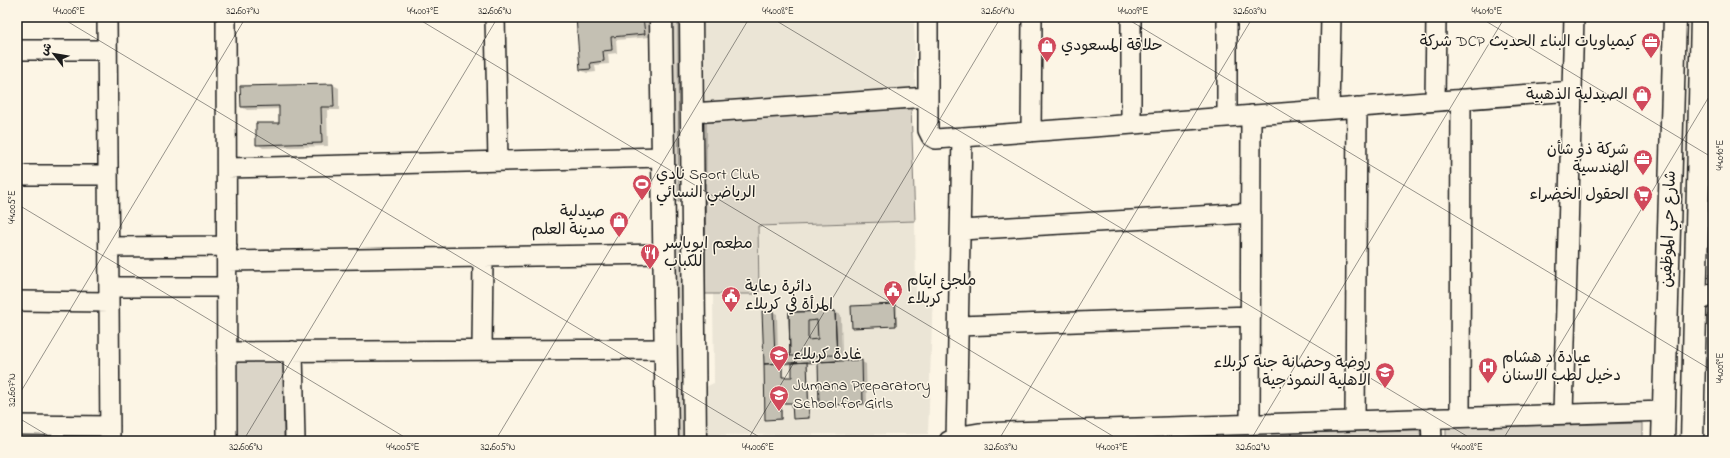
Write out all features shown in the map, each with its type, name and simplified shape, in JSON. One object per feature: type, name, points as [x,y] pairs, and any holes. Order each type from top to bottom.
[{"type":"main road","points":[[661,17],[667,441]]},
{"type":"main road","points":[[691,17],[695,441]]},
{"type":"main road","name":"شارع حي الموظفين","points":[[1663,441],[1675,17]]},
{"type":"main road","name":"شارع حي الموظفين","points":[[1692,441],[1704,299],[1706,162],[1702,17]]},
{"type":"main road","points":[[664,208],[675,215],[682,216],[693,210]]},
{"type":"main road","points":[[665,249],[669,240],[682,236],[688,237],[693,241]]},
{"type":"street","points":[[17,425],[110,434],[107,17]]},
{"type":"street","points":[[226,17],[227,441]]},
{"type":"street","points":[[495,17],[498,161]]},
{"type":"street","points":[[928,17],[928,130],[931,136],[940,139],[1572,91]]},
{"type":"street","points":[[1031,132],[1032,17]]},
{"type":"street","points":[[1131,17],[1131,124]]},
{"type":"street","points":[[1227,17],[1227,117]]},
{"type":"street","points":[[1329,109],[1330,17]]},
{"type":"street","points":[[1435,101],[1436,17]]},
{"type":"street","points":[[1563,414],[1574,17]]},
{"type":"street","points":[[17,50],[107,50]]},
{"type":"street","points":[[692,113],[928,97]]},
{"type":"street","points":[[1460,417],[1461,99]]},
{"type":"street","points":[[1355,420],[1357,107]]},
{"type":"street","points":[[1250,424],[1251,115]]},
{"type":"street","points":[[962,137],[959,326],[954,440],[979,433],[1194,434],[1250,424],[1664,410]]},
{"type":"street","points":[[227,168],[663,157]]},
{"type":"street","points":[[17,175],[108,175]]},
{"type":"street","points":[[961,230],[1251,213]]},
{"type":"street","points":[[109,247],[227,254],[483,257],[665,249]]},
{"type":"street","points":[[482,350],[483,257]]},
{"type":"street","points":[[17,302],[227,287]]},
{"type":"street","points":[[959,326],[1251,316]]},
{"type":"street","points":[[227,352],[666,349]]},
{"type":"street","points":[[293,352],[295,441]]},
{"type":"street","points":[[1431,418],[1432,441]]},
{"type":"shaded area","points":[[670,17],[678,17],[679,201],[671,201]]},
{"type":"shaded area","points":[[703,17],[914,17],[915,88],[704,106]]},
{"type":"shaded area","points":[[911,107],[915,221],[758,226],[759,294],[705,294],[706,122]]},
{"type":"shaded area","points":[[915,221],[916,294],[933,294],[928,434],[705,435],[705,387],[714,383],[713,294],[759,294],[758,226]]},
{"type":"shaded area","points":[[675,246],[682,246],[684,441],[677,441]]},
{"type":"shaded area","points":[[283,356],[284,441],[234,441],[232,357]]},
{"type":"shaded area","points":[[1642,423],[1642,441],[1446,441],[1446,428]]},
{"type":"shaded area","points":[[1420,430],[1421,441],[1208,441],[1208,435]]},
{"type":"shaded area","points":[[1179,436],[1179,441],[982,441]]},
{"type":"building","points":[[576,17],[643,17],[645,34],[611,37],[612,50],[603,51],[604,61],[590,63],[591,69],[580,70]]},
{"type":"building","points":[[333,84],[334,107],[321,107],[322,143],[256,145],[256,123],[279,123],[279,106],[241,107],[240,86]]},
{"type":"building","points":[[895,304],[896,326],[852,328],[851,306]]},
{"type":"building","points":[[762,311],[773,311],[775,356],[790,356],[789,312],[835,311],[837,361],[764,364]]},
{"type":"building","points":[[835,311],[837,355],[790,356],[789,312]]},
{"type":"building","points":[[817,320],[818,339],[808,340],[808,321]]},
{"type":"building","points":[[862,360],[863,404],[819,405],[818,362]]},
{"type":"building","points":[[807,362],[809,418],[793,419],[792,403],[781,403],[781,419],[765,420],[764,364],[782,363],[782,377],[792,377],[792,363]]},
{"type":"place","name":"شركة DCP كيمياويات البناء الحديث","points":[[1651,59]]},
{"type":"place","name":"حلاقة المسعودي","points":[[1047,63]]},
{"type":"place","name":"الصيدلية الذهبية","points":[[1642,112]]},
{"type":"place","name":"شركة ذو شأن الهندسية","points":[[1643,176]]},
{"type":"place","name":"نادي Sport Club الرياضي النسائي","points":[[642,201]]},
{"type":"place","name":"الحقول الخضراء","points":[[1643,212]]},
{"type":"place","name":"صيدلية مدينة العلم","points":[[619,238]]},
{"type":"place","name":"مطعم ابوياسر للكباب","points":[[650,270]]},
{"type":"place","name":"ملجئ ايتام كربلاء","points":[[893,307]]},
{"type":"place","name":"دائرة رعاية المرأة في كربلاء","points":[[731,313]]},
{"type":"place","name":"غادة كربلاء","points":[[779,372]]},
{"type":"place","name":"عيادة د هشام دخيل لطب الاسنان","points":[[1488,384]]},
{"type":"place","name":"روضة وحضانة جنة كربلاء الاهلية النموذجية","points":[[1385,389]]},
{"type":"place","name":"Jumana Preparatory School for Girls","points":[[779,412]]}]
